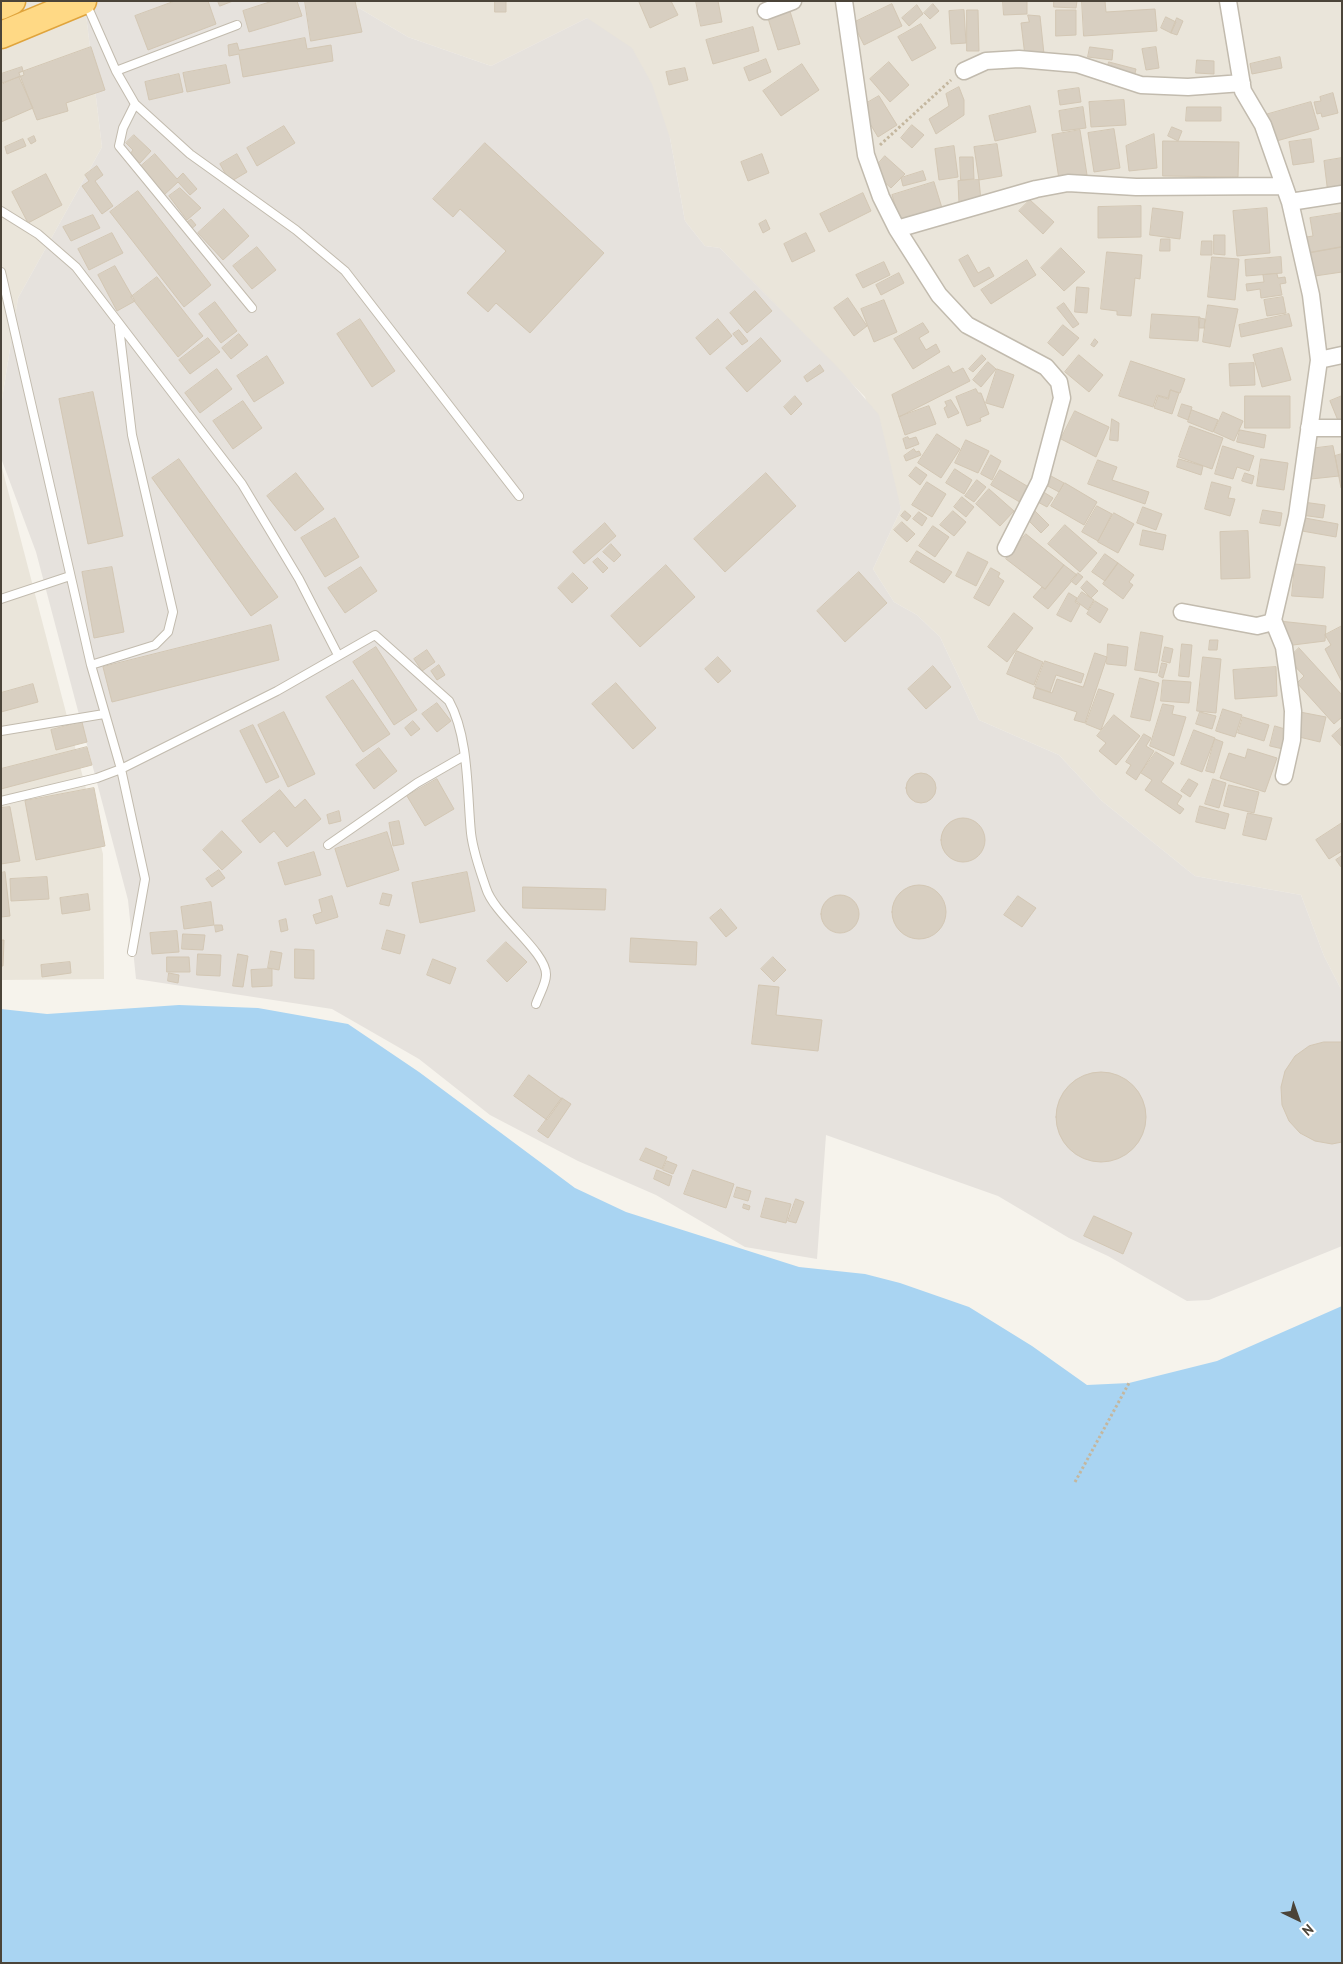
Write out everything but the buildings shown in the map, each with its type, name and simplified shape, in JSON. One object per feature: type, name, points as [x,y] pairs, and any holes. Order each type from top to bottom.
[{"type":"highway","points":[[1,6],[12,1]]},
{"type":"highway","points":[[1,35],[84,1]]},
{"type":"street","points":[[766,10],[793,1]]},
{"type":"street","points":[[844,1],[866,156],[881,197],[897,229],[939,295],[966,325],[1046,367],[1058,382],[1062,398],[1040,481],[1006,548]]},
{"type":"street","points":[[1228,1],[1244,91],[1263,125],[1290,202],[1311,295],[1319,360],[1298,516],[1273,620],[1284,646],[1293,711],[1292,740],[1284,776]]},
{"type":"street","points":[[964,71],[986,61],[1019,59],[1077,64],[1141,85],[1188,87],[1242,83]]},
{"type":"street","points":[[897,229],[1036,189],[1068,183],[1136,187],[1283,186]]},
{"type":"street","points":[[1290,202],[1342,194]]},
{"type":"street","points":[[1319,360],[1342,354]]},
{"type":"street","points":[[1309,428],[1342,428]]},
{"type":"street","points":[[1182,612],[1257,626],[1273,620]]},
{"type":"lane","points":[[84,1],[116,71],[134,104],[190,154],[296,230],[345,271],[519,496]]},
{"type":"lane","points":[[116,71],[237,25]]},
{"type":"lane","points":[[134,104],[123,128],[119,146],[252,308]]},
{"type":"lane","points":[[1,210],[38,234],[76,267],[242,484],[299,579],[338,655]]},
{"type":"lane","points":[[1,272],[4,298],[91,665],[121,769],[145,879],[132,952]]},
{"type":"lane","points":[[91,665],[154,645],[168,632],[173,612],[132,435],[119,325]]},
{"type":"lane","points":[[1,599],[70,576]]},
{"type":"lane","points":[[1,801],[97,778],[121,769],[278,691],[375,635],[449,702],[455,713],[464,756],[472,836],[486,890],[492,902],[543,961],[546,975],[536,1004]]},
{"type":"lane","points":[[1,731],[104,714]]},
{"type":"lane","points":[[328,845],[417,783],[464,756]]},
{"type":"path","points":[[866,156],[890,137],[940,88],[964,71]]},
{"type":"path","points":[[1075,1482],[1129,1383]]},
{"type":"shaded area","points":[[1,1],[96,1],[85,6],[102,147],[18,298],[1,406]]},
{"type":"shaded area","points":[[96,1],[347,1],[408,37],[491,66],[587,18],[632,48],[652,84],[670,138],[685,221],[705,246],[720,248],[844,374],[879,415],[901,509],[873,569],[894,602],[917,615],[940,637],[979,720],[1059,755],[1102,801],[1195,876],[1301,895],[1324,956],[1342,991],[1342,1246],[1209,1300],[1187,1301],[1108,1256],[1069,1238],[998,1196],[826,1135],[817,1259],[745,1247],[656,1195],[578,1161],[490,1115],[419,1059],[332,1009],[136,979],[128,900],[36,552],[1,458],[1,406],[18,298],[102,147],[85,6]]},
{"type":"shaded area","points":[[347,1],[1342,1],[1342,991],[1324,956],[1301,895],[1195,876],[1102,801],[1059,755],[979,720],[940,637],[917,615],[894,602],[873,569],[901,509],[865,397],[720,248],[705,246],[685,221],[670,138],[587,18],[491,66],[408,37]]},
{"type":"shaded area","points":[[1,464],[103,854],[104,979],[1,980]]},
{"type":"water","points":[[179,1005],[258,1008],[348,1024],[419,1072],[575,1188],[626,1212],[799,1267],[865,1274],[900,1283],[969,1307],[1032,1346],[1087,1385],[1129,1383],[1217,1361],[1342,1306],[1342,1963],[1,1963],[1,1009],[47,1014]]}]
